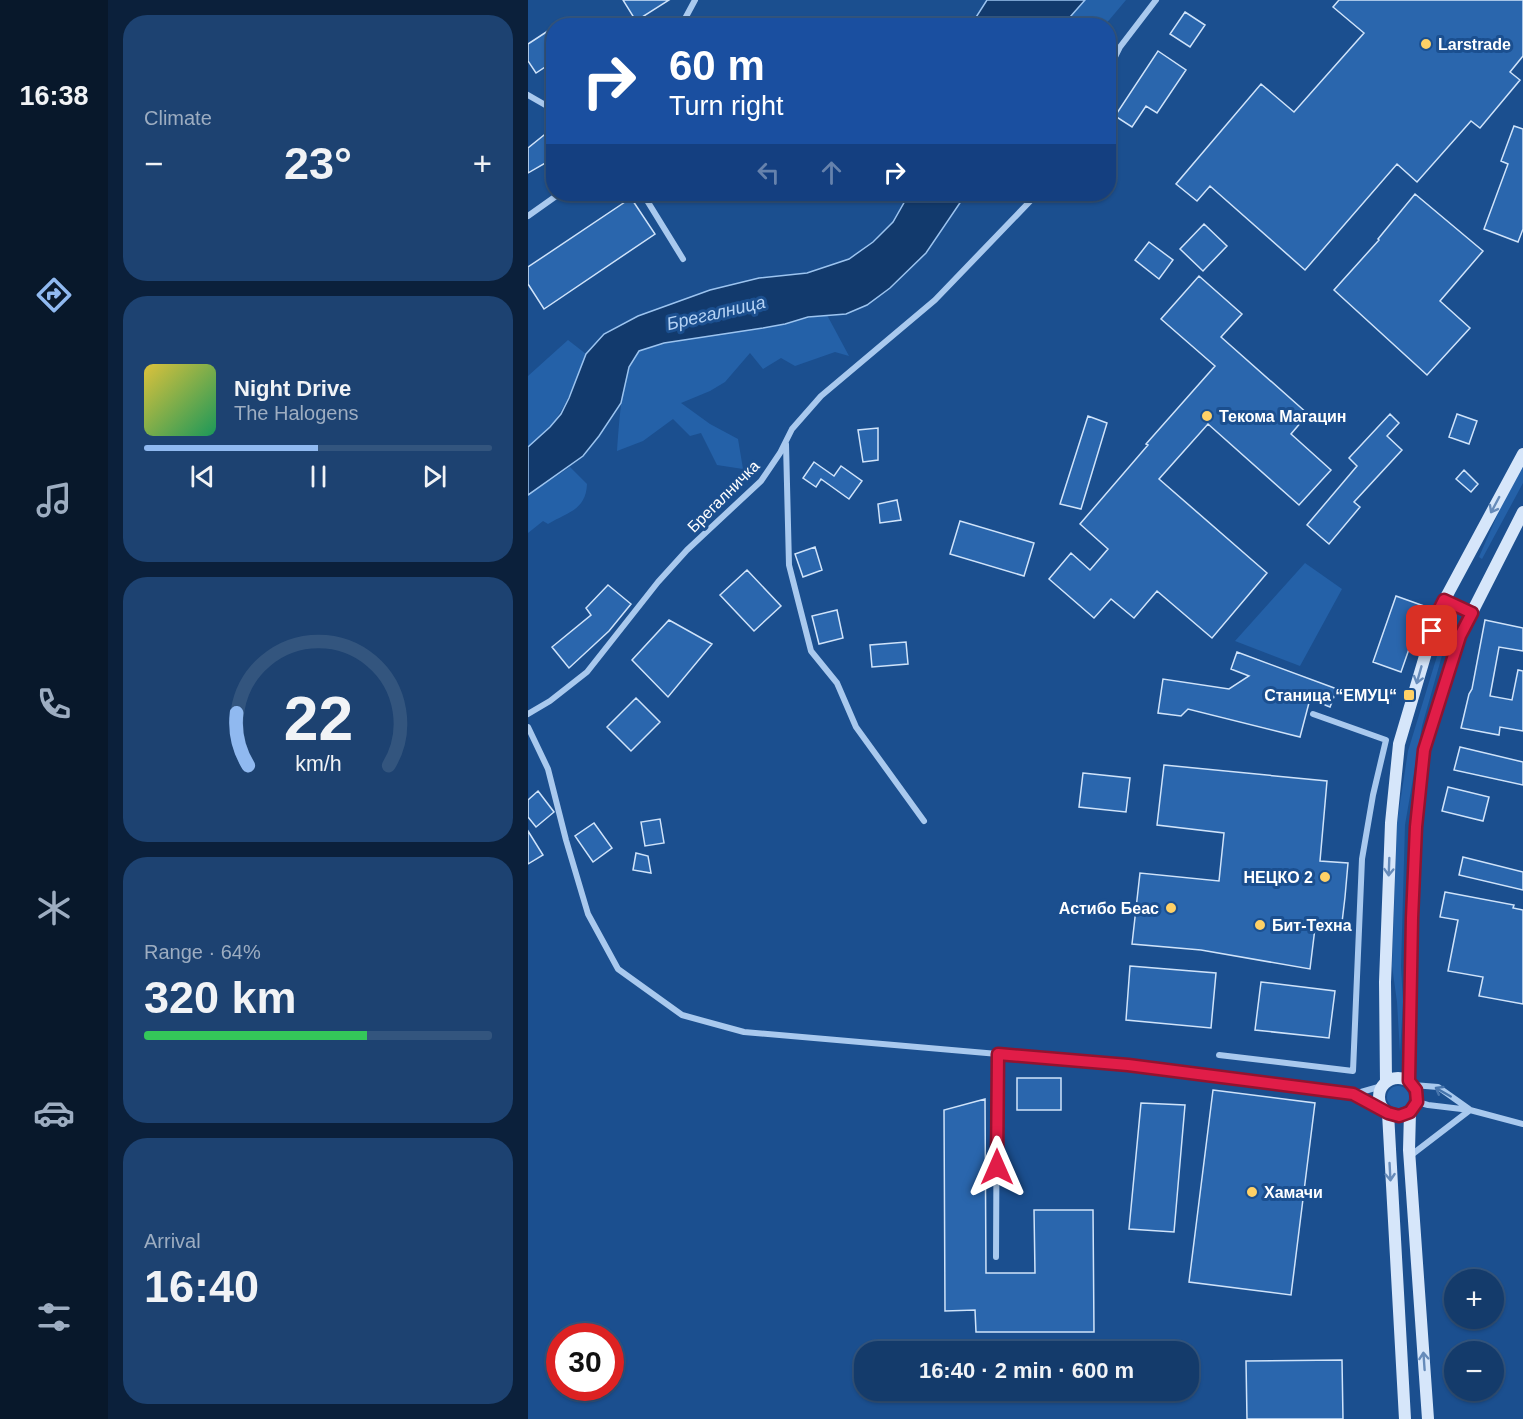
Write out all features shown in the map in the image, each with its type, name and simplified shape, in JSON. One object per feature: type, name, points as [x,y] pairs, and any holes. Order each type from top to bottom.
[{"type":"main road","points":[[1405,1419],[1385,1111],[1379,1098],[1384,1084],[1391,823],[1399,744],[1438,612],[1523,454]]},
{"type":"main road","points":[[1428,1419],[1410,1157],[1414,1107],[1418,1096],[1411,1083],[1412,918],[1416,827],[1424,750],[1460,636],[1523,512]]},
{"type":"main road","points":[[1444,600],[1472,613]]},
{"type":"main road","points":[[1384,1084],[1397,1078],[1411,1083]]},
{"type":"main road","points":[[1385,1111],[1399,1116],[1414,1107]]},
{"type":"street","points":[[685,18],[695,0]]},
{"type":"street","points":[[1116,56],[1156,0]]},
{"type":"street","points":[[528,95],[546,105]]},
{"type":"street","points":[[528,216],[549,201]]},
{"type":"street","points":[[647,201],[684,259]]},
{"type":"street","name":"Брегалничка","points":[[528,714],[550,701],[587,672],[687,550],[761,481],[800,419],[821,396],[935,300],[1030,201]]},
{"type":"street","points":[[786,440],[789,565],[811,651],[837,683],[856,727],[924,821]]},
{"type":"street","points":[[1219,1055],[1353,1071],[1362,859],[1373,795],[1386,740],[1313,714]]},
{"type":"street","points":[[528,727],[548,769],[588,914],[618,969],[682,1016],[744,1032],[1128,1065],[1353,1094],[1385,1111]]},
{"type":"street","points":[[996,1257],[998,1054]]},
{"type":"street","points":[[1411,1083],[1438,1087],[1470,1110]]},
{"type":"street","points":[[1353,1094],[1384,1084]]},
{"type":"street","points":[[1414,1107],[1428,1105],[1470,1110],[1523,1124]]},
{"type":"street","points":[[1410,1157],[1470,1110]]},
{"type":"shaded area","points":[[1085,0],[1126,0],[1111,18],[1070,18]]},
{"type":"shaded area","points":[[827,315],[849,356],[835,352],[795,366],[781,358],[763,369],[750,353],[725,382],[681,403],[710,424],[738,439],[743,469],[717,465],[701,433],[690,436],[673,419],[643,441],[617,451],[624,385],[632,361],[638,353],[660,343],[764,328]]},
{"type":"shaded area","points":[[568,340],[586,354],[557,417],[549,428],[528,447],[528,376]]},
{"type":"shaded area","points":[[1523,466],[1523,483],[1482,559],[1479,557],[1511,484]]},
{"type":"shaded area","points":[[570,467],[587,484],[583,500],[569,513],[548,524],[543,521],[528,533],[528,495]]},
{"type":"shaded area","points":[[1305,563],[1342,589],[1300,666],[1235,641]]},
{"type":"shaded area","points":[[1441,643],[1445,645],[1422,726],[1405,825],[1401,967],[1403,1002],[1400,1053],[1392,966],[1397,823],[1408,751]]},
{"type":"shaded area","points":[[1398,1086],[1406,1089],[1409,1097],[1406,1105],[1398,1108],[1390,1105],[1387,1097],[1390,1089]]},
{"type":"water","points":[[987,0],[1085,0],[1069,18],[975,18]]},
{"type":"water","name":"Брегалница","points":[[905,201],[961,201],[926,253],[890,288],[867,305],[846,314],[808,317],[763,328],[664,343],[639,351],[629,367],[621,403],[599,436],[583,456],[528,495],[528,447],[561,414],[586,354],[604,334],[638,316],[710,290],[759,278],[807,273],[849,259],[873,242],[893,222]]},
{"type":"building","points":[[623,0],[669,0],[641,18],[634,18]]},
{"type":"building","points":[[1339,0],[1523,0],[1523,56],[1510,72],[1520,80],[1480,128],[1471,121],[1417,182],[1397,164],[1305,270],[1210,186],[1197,201],[1176,184],[1261,84],[1294,112],[1364,33],[1333,7]]},
{"type":"building","points":[[1185,12],[1205,25],[1190,47],[1170,34]]},
{"type":"building","points":[[546,32],[546,66],[536,73],[528,61],[528,44]]},
{"type":"building","points":[[1158,51],[1186,70],[1157,113],[1146,106],[1132,127],[1116,114]]},
{"type":"building","points":[[1514,126],[1523,129],[1523,229],[1518,242],[1484,229],[1508,164],[1501,161]]},
{"type":"building","points":[[546,133],[546,163],[528,173],[528,148]]},
{"type":"building","points":[[1415,194],[1483,251],[1440,301],[1470,328],[1427,375],[1334,290],[1379,240]]},
{"type":"building","points":[[627,201],[633,201],[655,234],[544,309],[528,284],[528,267]]},
{"type":"building","points":[[1204,224],[1227,246],[1203,271],[1180,249]]},
{"type":"building","points":[[1149,242],[1173,260],[1159,279],[1135,260]]},
{"type":"building","points":[[1199,276],[1242,314],[1221,337],[1308,414],[1291,434],[1331,470],[1299,505],[1208,424],[1159,479],[1267,573],[1212,638],[1157,591],[1134,618],[1111,599],[1094,618],[1049,579],[1071,553],[1090,570],[1108,549],[1080,524],[1215,366],[1161,319]]},
{"type":"building","points":[[1390,414],[1399,423],[1387,436],[1402,450],[1354,502],[1360,507],[1329,544],[1307,525],[1357,466],[1349,458]]},
{"type":"building","points":[[1457,414],[1477,421],[1469,444],[1449,437]]},
{"type":"building","points":[[1088,416],[1107,423],[1081,509],[1060,504]]},
{"type":"building","points":[[878,428],[878,460],[863,462],[858,430]]},
{"type":"building","points":[[814,462],[834,476],[841,466],[862,481],[849,499],[821,479],[816,487],[803,478]]},
{"type":"building","points":[[1464,470],[1478,484],[1471,492],[1456,479]]},
{"type":"building","points":[[897,500],[901,520],[880,523],[878,504]]},
{"type":"building","points":[[960,521],[1034,543],[1024,576],[950,554]]},
{"type":"building","points":[[815,547],[822,570],[803,577],[795,554]]},
{"type":"building","points":[[747,570],[781,606],[754,631],[720,595]]},
{"type":"building","points":[[608,585],[631,604],[609,631],[569,668],[552,647],[591,615],[586,608]]},
{"type":"building","points":[[1396,596],[1424,606],[1401,672],[1373,662]]},
{"type":"building","points":[[837,610],[843,638],[819,644],[812,616]]},
{"type":"building","points":[[669,620],[712,644],[668,697],[632,660]]},
{"type":"building","points":[[1485,620],[1523,628],[1523,651],[1499,647],[1490,696],[1512,700],[1518,670],[1523,671],[1523,731],[1500,727],[1499,735],[1461,728],[1472,689]]},
{"type":"building","points":[[906,642],[908,664],[872,667],[870,645]]},
{"type":"building","points":[[1237,652],[1337,689],[1330,707],[1310,699],[1300,737],[1188,709],[1181,716],[1158,713],[1163,679],[1229,689],[1249,676],[1231,669]]},
{"type":"building","points":[[636,698],[660,722],[631,751],[607,727]]},
{"type":"building","points":[[1460,747],[1523,762],[1523,785],[1454,770]]},
{"type":"building","points":[[1164,765],[1327,781],[1320,861],[1348,863],[1345,897],[1341,931],[1315,928],[1310,969],[1201,950],[1132,944],[1140,873],[1219,881],[1224,833],[1157,825]]},
{"type":"building","points":[[1083,773],[1130,778],[1126,812],[1079,807]]},
{"type":"building","points":[[1448,787],[1489,797],[1483,821],[1442,811]]},
{"type":"building","points":[[538,791],[554,812],[536,827],[528,817],[528,800]]},
{"type":"building","points":[[660,819],[664,843],[645,846],[641,822]]},
{"type":"building","points":[[594,823],[612,848],[593,862],[575,836]]},
{"type":"building","points":[[528,831],[543,855],[528,864]]},
{"type":"building","points":[[636,853],[648,856],[651,873],[633,870]]},
{"type":"building","points":[[1463,857],[1523,872],[1523,890],[1459,875]]},
{"type":"building","points":[[1445,892],[1514,905],[1513,908],[1523,910],[1523,1004],[1479,996],[1483,977],[1448,971],[1458,920],[1440,917]]},
{"type":"building","points":[[1130,966],[1216,973],[1211,1028],[1126,1020]]},
{"type":"building","points":[[1261,982],[1335,991],[1329,1038],[1255,1030]]},
{"type":"building","points":[[1017,1078],[1061,1078],[1061,1110],[1017,1110]]},
{"type":"building","name":"Хамачи","points":[[1213,1090],[1315,1103],[1291,1295],[1189,1282]]},
{"type":"building","points":[[985,1099],[986,1273],[1035,1273],[1034,1210],[1093,1210],[1094,1332],[976,1332],[975,1310],[945,1311],[944,1110]]},
{"type":"building","points":[[1141,1103],[1185,1105],[1174,1232],[1129,1229]]},
{"type":"building","points":[[1342,1360],[1343,1419],[1247,1419],[1246,1361]]},
{"type":"place","name":"Larstrade","points":[[1426,44]]},
{"type":"place","name":"Текома Магацин","points":[[1207,416]]},
{"type":"place","name":"Станица “ЕМУЦ“","points":[[1409,695]]},
{"type":"place","name":"НЕЦКО 2","points":[[1325,877]]},
{"type":"place","name":"Астибо Беас","points":[[1171,908]]},
{"type":"place","name":"Бит-Техна","points":[[1260,925]]},
{"type":"place","name":"Хамачи","points":[[1252,1192]]},
{"type":"route","points":[[997,1167],[998,1054],[1217,1075],[1353,1094],[1393,1116],[1405,1115],[1414,1108],[1418,1096],[1409,1081],[1410,988],[1416,827],[1424,750],[1460,636],[1472,613],[1444,600],[1432,631]]}]
